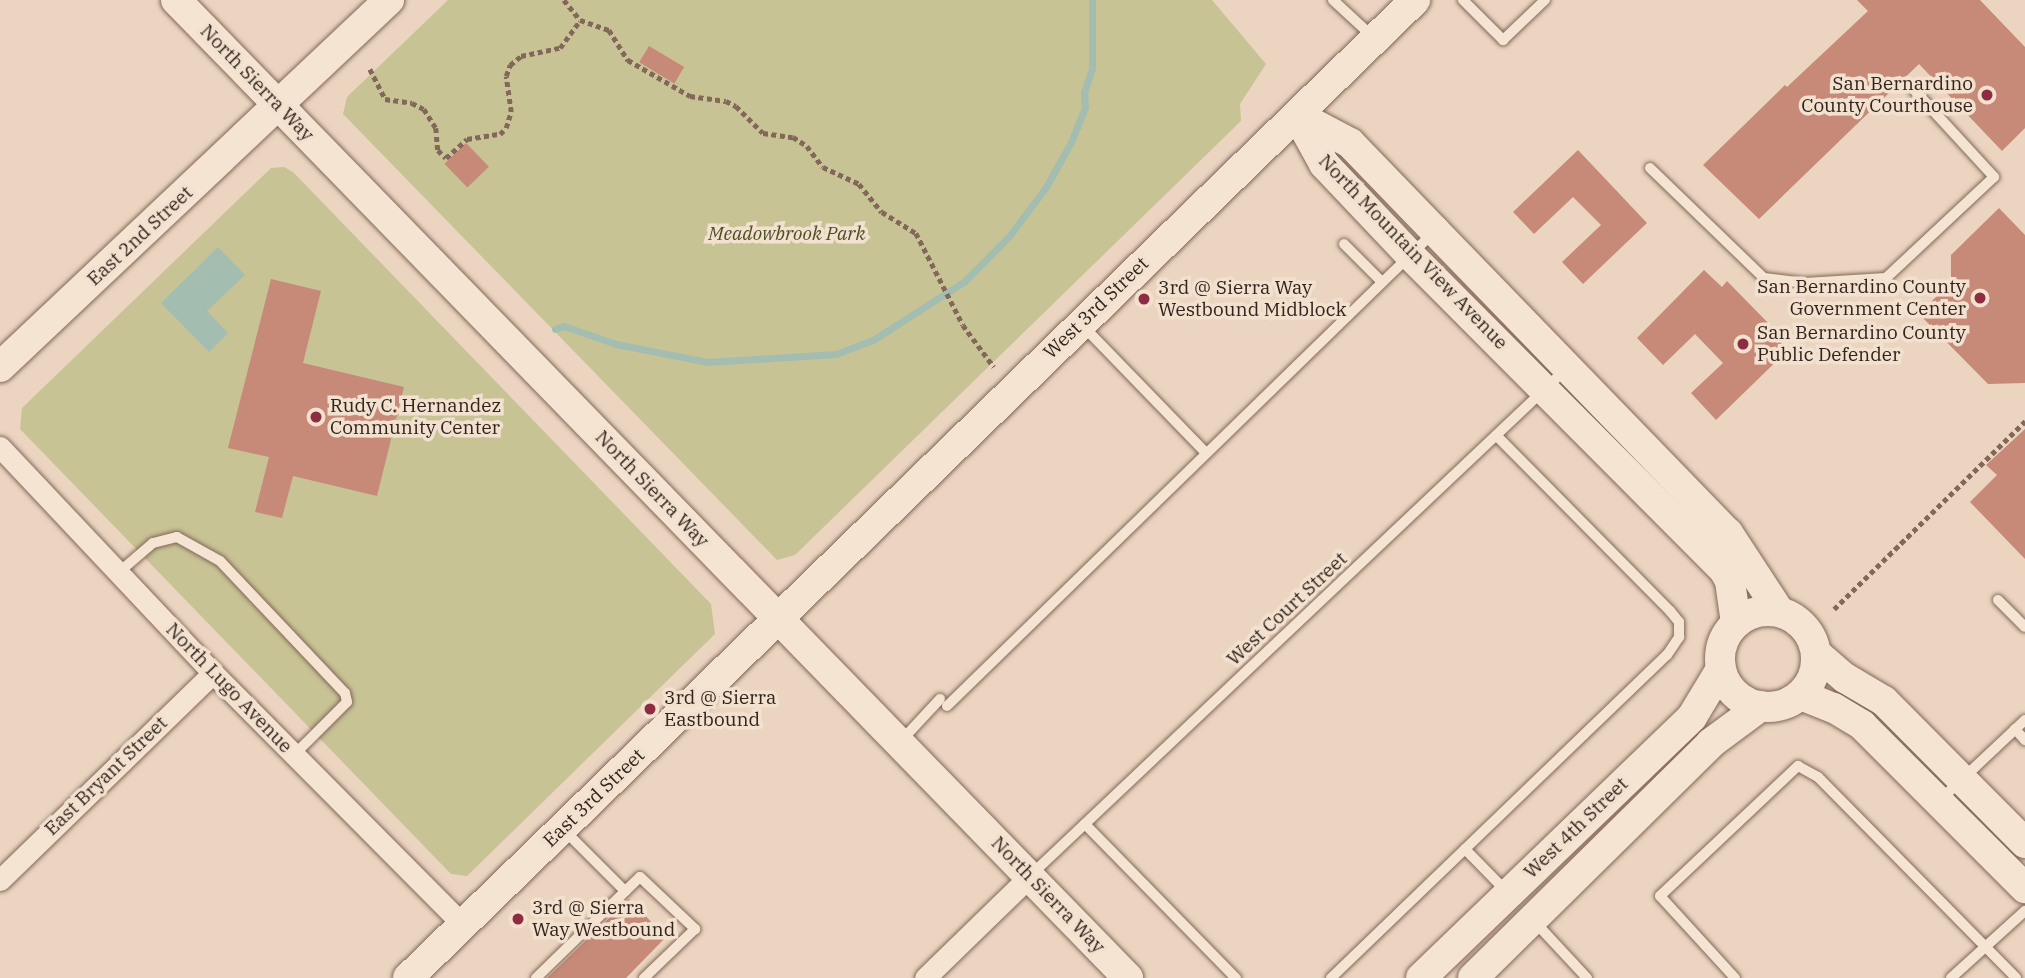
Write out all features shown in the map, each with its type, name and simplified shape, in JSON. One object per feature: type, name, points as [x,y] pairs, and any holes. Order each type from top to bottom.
[{"type":"street","name":"North Sierra Way","points":[[176,0],[1128,978]]},
{"type":"street","name":"West 3rd Street","points":[[779,618],[1415,0]]},
{"type":"street","name":"East 2nd Street","points":[[0,367],[386,1]]},
{"type":"street","name":"North Mountain View Avenue","points":[[1297,115],[1350,143],[1728,533],[1779,611]]},
{"type":"street","name":"North Mountain View Avenue","points":[[1297,115],[1324,164],[1410,256],[1724,570],[1730,581],[1736,623]]},
{"type":"street","name":"North Lugo Avenue","points":[[0,447],[213,673],[463,925]]},
{"type":"street","points":[[1817,654],[1816,669],[1801,695],[1786,704],[1761,706],[1738,697],[1727,685],[1721,669],[1720,652],[1726,636],[1736,623],[1763,610],[1779,611],[1793,616],[1805,626],[1817,654],[1845,678],[1884,701],[2025,843]]},
{"type":"street","name":"East 3rd Street","points":[[408,978],[779,618]]},
{"type":"street","name":"West 4th Street","points":[[1421,978],[1692,717],[1721,669]]},
{"type":"street","name":"East Bryant Street","points":[[0,880],[213,673]]},
{"type":"street","points":[[1801,695],[1834,708],[1862,725],[2025,888]]},
{"type":"street","name":"West 4th Street","points":[[1473,978],[1711,743],[1761,706]]},
{"type":"street","points":[[925,978],[1030,876]]},
{"type":"lane","points":[[1333,0],[1375,39]]},
{"type":"lane","points":[[1463,0],[1503,40],[1545,0]]},
{"type":"lane","points":[[1650,169],[1764,278],[1805,283],[1886,278],[1994,177],[1913,89]]},
{"type":"lane","points":[[900,742],[1206,453],[1435,231]]},
{"type":"lane","points":[[1344,244],[1382,282]]},
{"type":"lane","points":[[1080,323],[1206,453]]},
{"type":"lane","name":"West Court Street","points":[[1030,876],[1568,368]]},
{"type":"lane","points":[[1331,978],[1667,655],[1679,637],[1679,622],[1670,611],[1496,435]]},
{"type":"lane","points":[[118,573],[153,543],[177,537],[219,561],[345,693],[347,702],[294,755]]},
{"type":"lane","points":[[1998,600],[2025,627]]},
{"type":"lane","points":[[1939,801],[2025,719]]},
{"type":"lane","points":[[2015,729],[2025,740]]},
{"type":"lane","points":[[1735,978],[1660,895],[1798,766],[1818,776],[2016,978]]},
{"type":"lane","points":[[1086,824],[1236,978]]},
{"type":"lane","points":[[562,829],[625,891]]},
{"type":"lane","points":[[1465,849],[1508,894]]},
{"type":"lane","points":[[536,978],[640,877],[695,929],[644,978]]},
{"type":"lane","points":[[1951,978],[2025,911]]},
{"type":"lane","points":[[1533,919],[1587,978]]},
{"type":"path","points":[[564,0],[580,20],[609,30],[628,60],[690,96],[726,101],[744,111],[763,133],[793,137],[800,141],[823,167],[859,184],[882,212],[916,233],[962,325],[994,367]]},
{"type":"path","points":[[370,69],[386,99],[412,103],[424,109],[436,128],[438,150],[446,158],[467,139],[500,134],[506,128],[511,112],[506,76],[510,65],[521,55],[560,48],[580,20]]},
{"type":"path","points":[[1834,609],[2025,421]]},
{"type":"green space","name":"Meadowbrook Park","points":[[448,0],[1212,0],[1266,64],[1240,104],[1241,121],[795,555],[777,560],[343,114],[347,97]]},
{"type":"green space","points":[[284,167],[293,172],[711,604],[715,634],[467,876],[451,874],[20,429],[22,408],[271,168]]},
{"type":"shaded area","points":[[218,247],[245,275],[207,311],[228,333],[209,352],[161,303]]},
{"type":"building","points":[[1857,0],[1980,0],[2025,47],[2025,128],[2002,151],[1919,64],[1759,219],[1703,165],[1785,85],[1787,87],[1868,11]]},
{"type":"building","points":[[649,46],[684,67],[674,83],[639,62]]},
{"type":"building","points":[[466,143],[489,167],[467,188],[444,164]]},
{"type":"building","points":[[1578,150],[1647,223],[1583,284],[1562,262],[1601,225],[1573,197],[1534,234],[1513,212]]},
{"type":"building","name":"San Bernardino County Government Center","points":[[1999,208],[2025,235],[2025,383],[1988,384],[1919,314],[1951,282],[1951,255]]},
{"type":"building","name":"San Bernardino County Public Defender","points":[[1704,270],[1722,287],[1727,281],[1774,329],[1771,332],[1788,350],[1716,420],[1691,393],[1723,363],[1695,334],[1663,365],[1637,338]]},
{"type":"building","name":"Rudy C. Hernandez Community Center","points":[[271,279],[321,291],[303,363],[404,387],[377,496],[293,476],[282,518],[255,512],[269,457],[228,448]]},
{"type":"building","points":[[2025,429],[2025,559],[1970,502],[1997,475],[1986,465]]},
{"type":"building","points":[[629,899],[666,937],[626,978],[547,978]]},
{"type":"waterway","points":[[555,329],[564,326],[616,344],[708,362],[836,354],[873,340],[965,281],[1010,235],[1046,187],[1071,142],[1085,107],[1084,92],[1092,69],[1092,0]]},
{"type":"place","name":"San Bernardino County Courthouse","points":[[1987,95]]},
{"type":"place","name":"San Bernardino County Government Center","points":[[1980,298]]},
{"type":"place","name":"3rd @ Sierra Way Westbound Midblock","points":[[1144,299]]},
{"type":"place","name":"San Bernardino County Public Defender","points":[[1743,344]]},
{"type":"place","name":"Rudy C. Hernandez Community Center","points":[[316,417]]},
{"type":"place","name":"3rd @ Sierra Eastbound","points":[[650,709]]},
{"type":"place","name":"3rd @ Sierra Way Westbound","points":[[518,919]]}]
